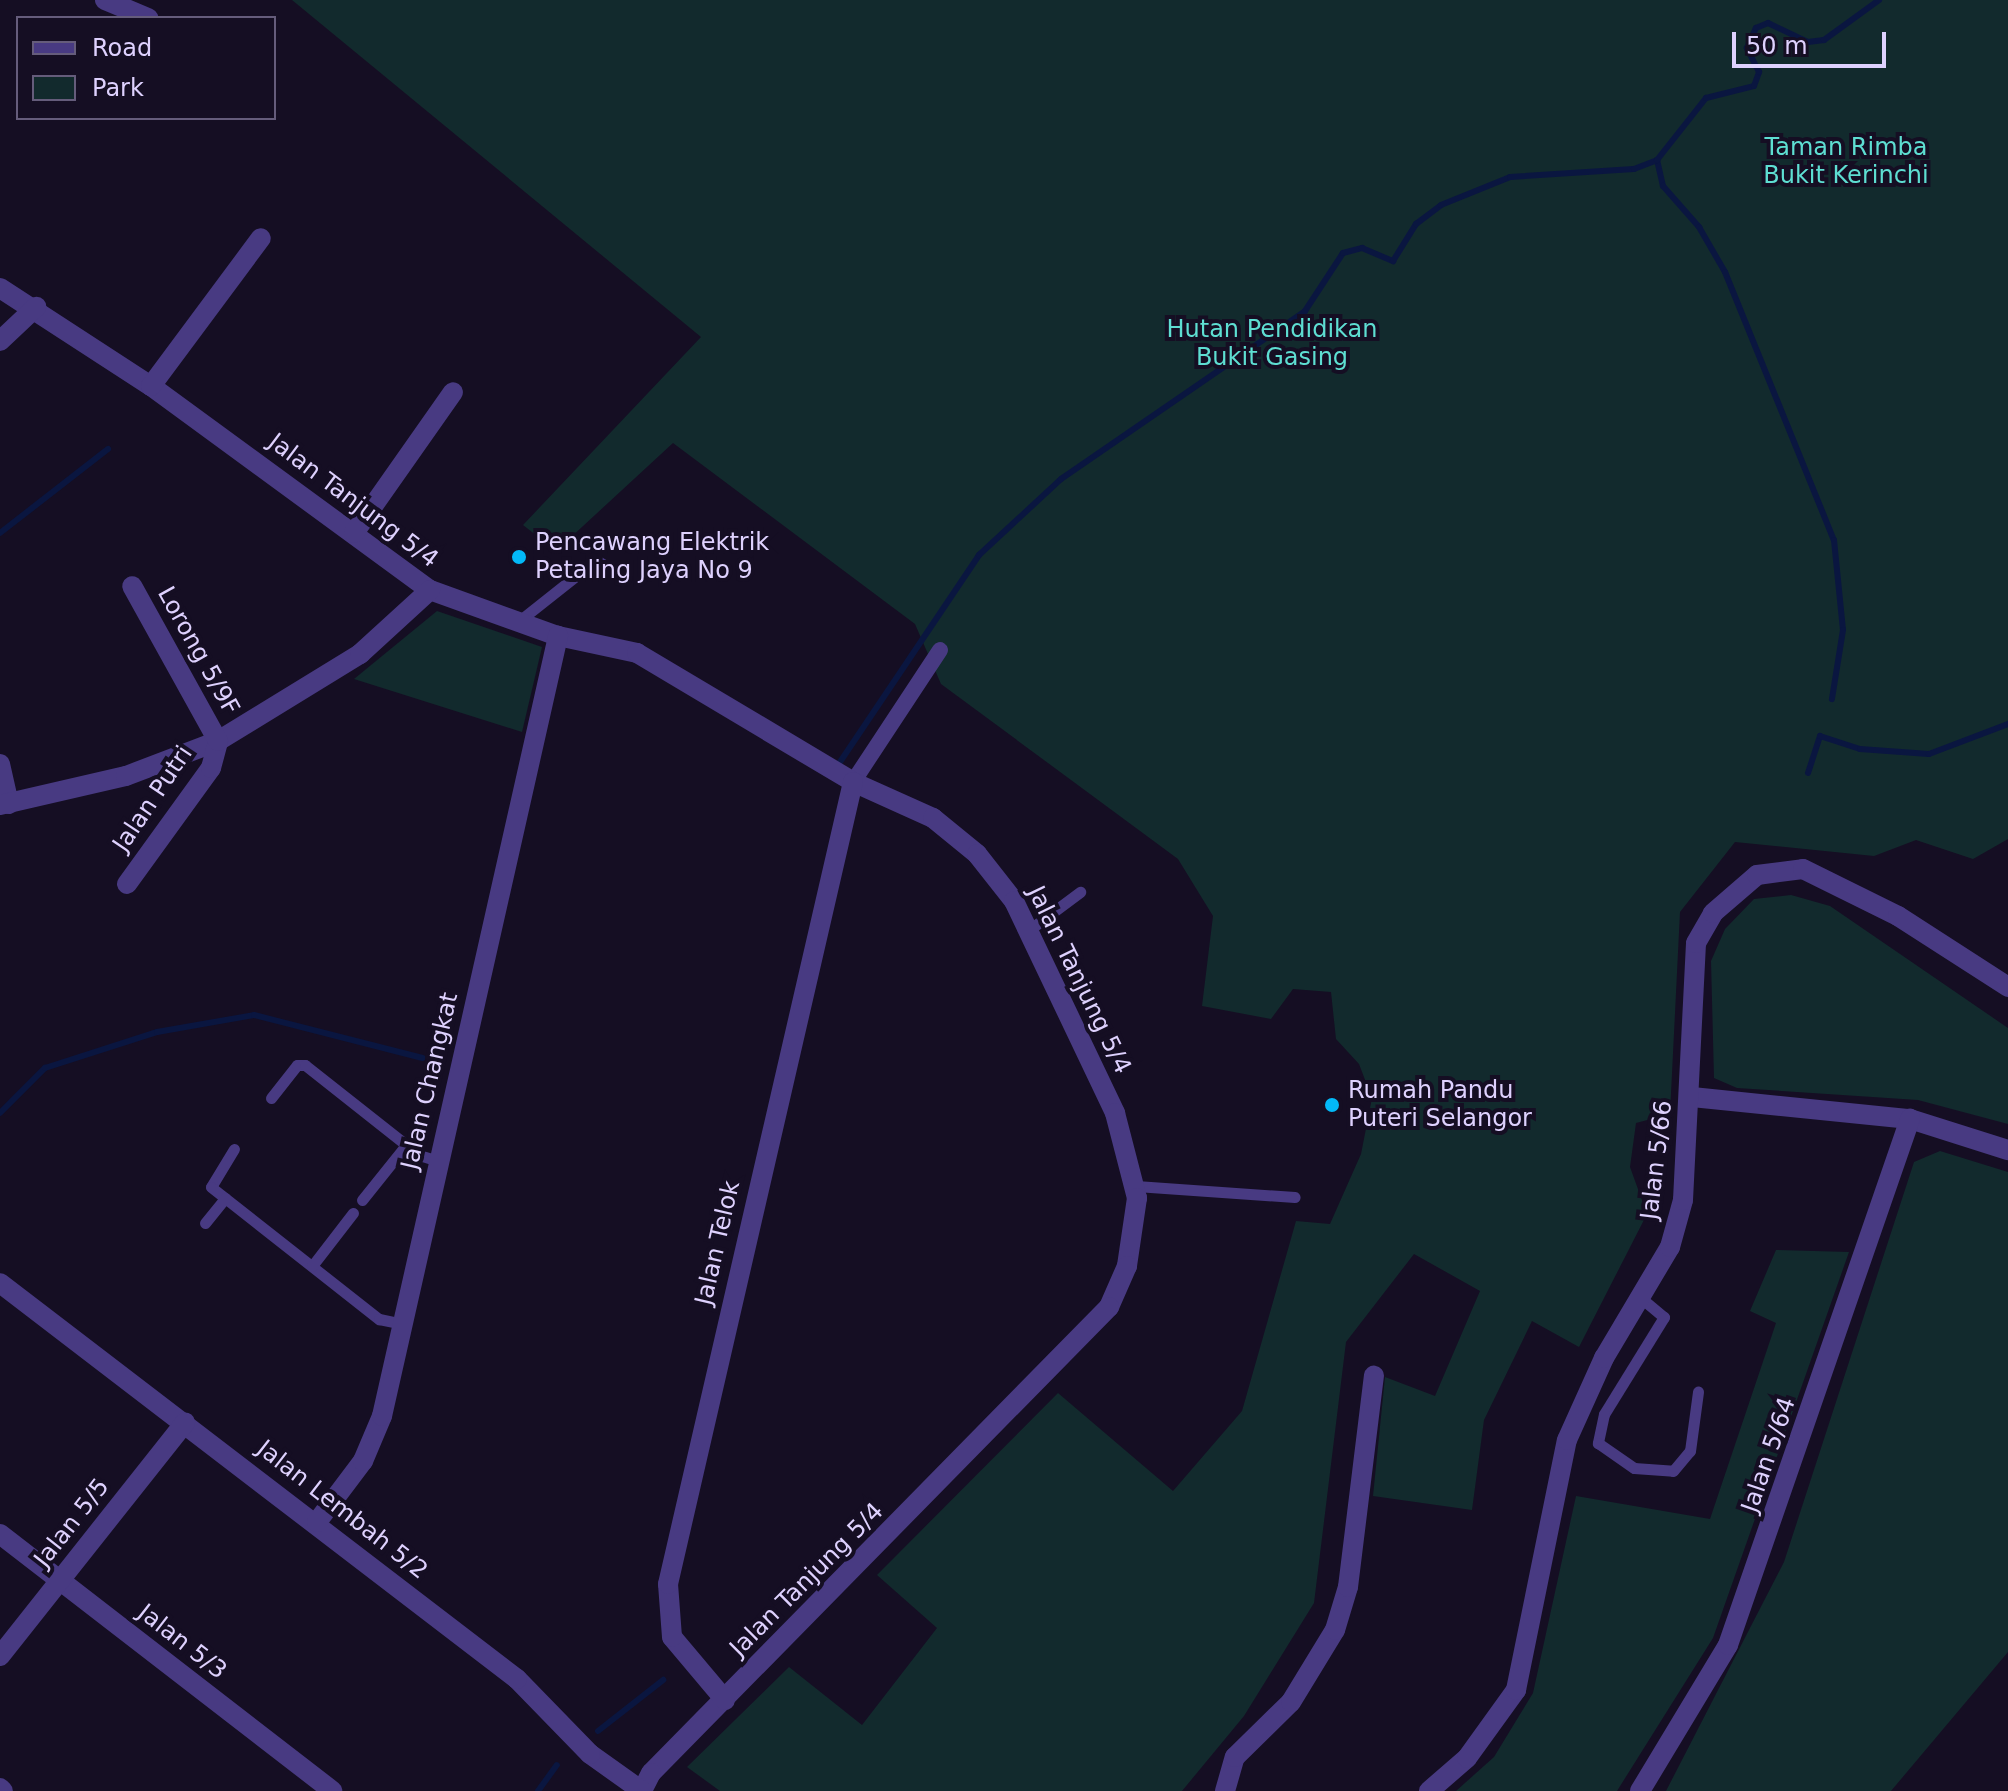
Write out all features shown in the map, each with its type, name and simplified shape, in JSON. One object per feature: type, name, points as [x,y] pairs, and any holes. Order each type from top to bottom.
[{"type":"street","points":[[105,0],[143,16]]},
{"type":"street","points":[[151,386],[261,238]]},
{"type":"street","name":"Jalan Tanjung 5/4","points":[[0,288],[36,307],[151,386],[430,590],[558,636],[637,653],[853,782],[933,818],[977,854],[1029,930],[1115,1113],[1136,1186],[1127,1266],[1109,1307],[725,1700],[642,1791]]},
{"type":"street","points":[[0,341],[36,307]]},
{"type":"street","points":[[354,533],[453,392]]},
{"type":"street","name":"Lorong 5/9F","points":[[132,586],[218,741]]},
{"type":"street","points":[[0,764],[5,804],[126,776],[218,741],[360,654],[430,590]]},
{"type":"street","name":"Jalan Changkat","points":[[317,1522],[376,1438],[558,636]]},
{"type":"street","points":[[853,782],[940,650]]},
{"type":"street","name":"Jalan Putri","points":[[127,884],[211,768],[218,741]]},
{"type":"street","name":"Jalan Telok","points":[[725,1700],[672,1637],[668,1584],[853,782]]},
{"type":"street","name":"Jalan 5/66","points":[[1429,1791],[1467,1758],[1516,1690],[1567,1440],[1670,1247],[1683,1200],[1692,1097],[1696,943],[1723,903],[1757,875],[1803,869],[1832,880],[2008,987]]},
{"type":"street","points":[[1692,1097],[1910,1119],[2008,1150]]},
{"type":"street","name":"Jalan 5/64","points":[[1640,1791],[1728,1645],[1910,1119]]},
{"type":"street","name":"Jalan Lembah 5/2","points":[[0,1283],[317,1522],[517,1679],[590,1754],[642,1791]]},
{"type":"street","points":[[1225,1791],[1235,1757],[1291,1702],[1335,1630],[1348,1587],[1374,1376]]},
{"type":"street","name":"Jalan 5/5","points":[[0,1656],[185,1423]]},
{"type":"street","name":"Jalan 5/3","points":[[0,1534],[332,1791]]},
{"type":"lane","points":[[519,621],[596,560],[619,574]]},
{"type":"lane","points":[[1029,930],[1080,892]]},
{"type":"lane","points":[[271,1098],[302,1064],[406,1145],[439,1161]]},
{"type":"lane","points":[[362,1200],[406,1145]]},
{"type":"lane","points":[[234,1149],[210,1181],[225,1198],[379,1319],[402,1324]]},
{"type":"lane","points":[[1136,1186],[1295,1197]]},
{"type":"lane","points":[[205,1223],[225,1198]]},
{"type":"lane","points":[[312,1266],[353,1213]]},
{"type":"lane","points":[[1641,1298],[1664,1317],[1604,1414],[1598,1443],[1634,1468],[1673,1471],[1690,1451],[1698,1392]]},
{"type":"green space","points":[[292,0],[2008,0],[2008,839],[1973,859],[1916,840],[1874,856],[1735,842],[1680,912],[1670,1114],[1636,1123],[1630,1167],[1647,1214],[1579,1347],[1532,1321],[1484,1420],[1472,1510],[1373,1496],[1385,1377],[1435,1396],[1480,1291],[1414,1254],[1346,1342],[1314,1603],[1244,1716],[1182,1791],[720,1791],[687,1767],[789,1667],[862,1725],[937,1628],[877,1575],[1058,1393],[1173,1491],[1242,1411],[1296,1221],[1330,1224],[1361,1154],[1372,1098],[1359,1064],[1336,1039],[1331,992],[1293,989],[1271,1019],[1202,1006],[1213,916],[1178,859],[941,684],[915,624],[673,443],[556,551],[523,525],[701,337]]},
{"type":"green space","points":[[437,611],[542,647],[522,732],[354,679]]},
{"type":"green space","points":[[1791,895],[1830,906],[2008,1028],[2008,1124],[1918,1100],[1737,1088],[1714,1078],[1711,961],[1725,929],[1754,899]]},
{"type":"green space","points":[[1940,1151],[2008,1172],[2008,1652],[1891,1791],[1666,1791],[1784,1562],[1914,1162]]},
{"type":"green space","points":[[1776,1250],[1849,1252],[1713,1638],[1617,1791],[1456,1791],[1494,1757],[1533,1693],[1576,1496],[1710,1519],[1776,1323],[1750,1311]]},
{"type":"waterway","points":[[838,765],[979,555],[1061,479],[1305,311],[1343,253],[1362,248],[1393,261],[1416,224],[1441,205],[1510,177],[1634,169],[1657,160],[1706,98],[1754,86],[1759,72],[1747,48],[1756,28],[1768,23],[1808,42],[1824,40],[1879,0]]},
{"type":"waterway","points":[[1657,160],[1663,186],[1699,227],[1725,272],[1834,540],[1843,630],[1832,699]]},
{"type":"waterway","points":[[0,533],[108,449]]},
{"type":"waterway","points":[[1808,773],[1820,736],[1860,749],[1929,754],[2008,724]]},
{"type":"waterway","points":[[0,1113],[45,1068],[157,1032],[254,1015],[423,1058]]},
{"type":"waterway","points":[[598,1731],[663,1680]]},
{"type":"waterway","points":[[538,1791],[557,1765]]},
{"type":"place","name":"Pencawang Elektrik Petaling Jaya No 9","points":[[519,557]]},
{"type":"place","name":"Rumah Pandu Puteri Selangor","points":[[1332,1105]]},
{"type":"park label","name":"Taman Rimba Bukit Kerinchi","points":[[1846,162]]},
{"type":"park label","name":"Hutan Pendidikan Bukit Gasing","points":[[1272,344]]}]
